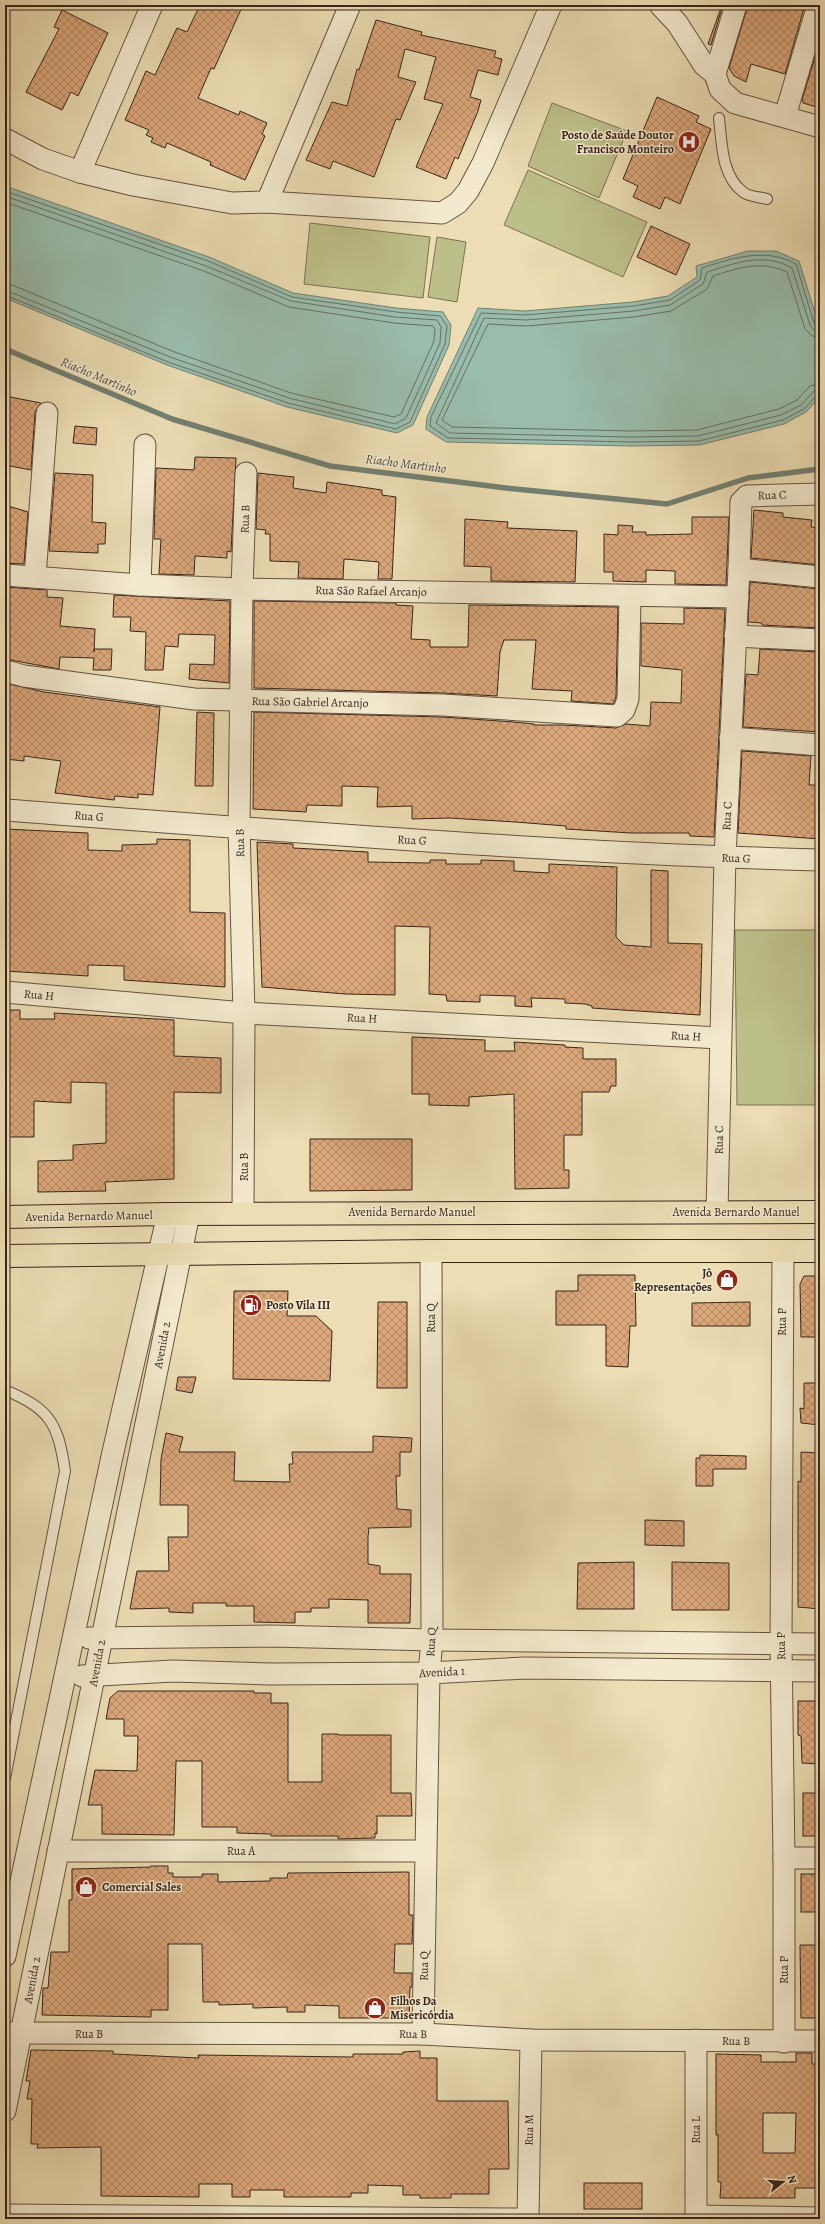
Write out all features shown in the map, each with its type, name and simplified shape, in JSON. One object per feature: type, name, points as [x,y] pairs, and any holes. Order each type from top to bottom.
[{"type":"main road","name":"Avenida Bernardo Manuel","points":[[5,1217],[178,1214],[820,1212]]},
{"type":"main road","points":[[5,1256],[431,1251],[820,1251]]},
{"type":"street","points":[[80,172],[152,5]]},
{"type":"street","points":[[268,202],[350,5]]},
{"type":"street","points":[[5,139],[43,159],[80,172],[132,185],[232,203],[268,202],[442,212],[458,203],[468,191],[483,164],[551,5]]},
{"type":"street","points":[[660,5],[677,23],[704,65],[715,74],[720,88],[735,103],[820,127]]},
{"type":"street","points":[[715,74],[736,5]]},
{"type":"street","points":[[785,116],[818,5]]},
{"type":"street","points":[[35,577],[47,413]]},
{"type":"street","points":[[140,585],[145,445]]},
{"type":"street","name":"Rua B","points":[[243,1214],[244,1013],[239,827],[242,589],[246,473]]},
{"type":"street","name":"Rua C","points":[[718,1212],[720,1038],[725,857],[738,597],[741,502],[744,498],[820,494]]},
{"type":"street","points":[[739,570],[820,577]]},
{"type":"street","name":"Rua São Rafael Arcanjo","points":[[5,575],[140,585],[242,589],[738,597]]},
{"type":"street","name":"Rua São Gabriel Arcanjo","points":[[5,671],[24,676],[194,699],[443,705],[617,716],[624,710],[628,699],[630,596]]},
{"type":"street","points":[[735,636],[820,640]]},
{"type":"street","points":[[730,738],[820,745]]},
{"type":"street","name":"Rua G","points":[[5,810],[372,838],[725,857],[820,860]]},
{"type":"street","name":"Rua H","points":[[5,992],[244,1013],[720,1038]]},
{"type":"street","name":"Avenida 2","points":[[5,1956],[113,1452],[159,1254],[178,1214]]},
{"type":"street","name":"Avenida 2","points":[[5,2111],[13,2034],[58,1851],[181,1254],[178,1214]]},
{"type":"street","name":"Rua Q","points":[[423,2034],[429,1673],[432,1640],[431,1251]]},
{"type":"street","name":"Rua P","points":[[783,1251],[781,1671],[784,1858],[784,2042]]},
{"type":"street","points":[[73,1639],[272,1636],[432,1640],[820,1644]]},
{"type":"street","name":"Avenida 1","points":[[65,1677],[173,1671],[270,1674],[429,1673],[525,1668],[781,1671],[820,1670]]},
{"type":"street","name":"Rua A","points":[[58,1851],[425,1851]]},
{"type":"street","points":[[784,1858],[820,1858]]},
{"type":"street","name":"Rua B","points":[[13,2034],[423,2034],[531,2040],[820,2042]]},
{"type":"street","name":"Rua M","points":[[528,2219],[531,2040]]},
{"type":"street","name":"Rua L","points":[[696,2040],[696,2218]]},
{"type":"street","points":[[5,2215],[518,2219]]},
{"type":"street","points":[[696,2218],[820,2218]]},
{"type":"lane","points":[[719,118],[724,163],[735,183],[744,193],[767,199]]},
{"type":"lane","points":[[5,1390],[28,1399],[46,1414],[60,1438],[65,1470],[5,1778]]},
{"type":"green space","points":[[552,103],[627,131],[599,198],[528,166]]},
{"type":"green space","points":[[528,170],[647,222],[623,277],[504,225]]},
{"type":"green space","points":[[310,223],[430,237],[423,298],[304,284]]},
{"type":"green space","points":[[437,237],[466,242],[457,302],[428,297]]},
{"type":"green space","points":[[735,930],[820,930],[820,1105],[737,1105]]},
{"type":"water","points":[[5,186],[209,257],[293,293],[396,308],[443,312],[451,325],[449,345],[413,425],[397,433],[287,407],[167,365],[5,298]]},
{"type":"water","points":[[748,251],[776,251],[799,261],[820,329],[820,394],[819,398],[806,412],[784,424],[699,445],[631,446],[446,442],[426,429],[427,417],[478,308],[525,311],[633,302],[668,296],[697,277],[696,266]]},
{"type":"building","points":[[200,5],[243,5],[214,69],[211,68],[198,98],[239,115],[240,111],[267,123],[262,134],[265,136],[245,180],[210,165],[211,162],[167,143],[165,148],[151,142],[153,138],[146,135],[149,130],[125,120],[146,71],[155,75],[177,28],[187,32]]},
{"type":"building","points":[[723,5],[711,45],[708,44]]},
{"type":"building","points":[[748,5],[805,5],[785,74],[751,64],[746,82],[734,76],[729,68]]},
{"type":"building","points":[[62,10],[108,33],[78,96],[71,92],[62,110],[26,92],[59,29],[54,27]]},
{"type":"building","points":[[376,20],[422,32],[421,35],[496,51],[494,57],[502,59],[498,75],[478,70],[470,97],[481,100],[478,111],[458,159],[455,157],[446,179],[416,167],[443,104],[424,99],[436,57],[405,49],[398,77],[416,82],[400,120],[396,119],[374,177],[333,161],[330,169],[306,160],[332,102],[347,106],[357,69],[359,70]]},
{"type":"building","points":[[819,44],[820,108],[803,103],[802,100]]},
{"type":"building","points":[[657,97],[699,116],[696,122],[711,129],[680,204],[665,197],[660,209],[633,197],[638,186],[623,179]]},
{"type":"building","points":[[651,226],[690,244],[676,275],[637,257]]},
{"type":"building","points":[[5,396],[41,403],[35,412],[31,470],[5,465]]},
{"type":"building","points":[[75,426],[97,428],[96,445],[73,443]]},
{"type":"building","points":[[195,457],[236,458],[231,552],[227,551],[227,558],[195,556],[194,575],[159,574],[161,539],[154,539],[156,468],[194,470]]},
{"type":"building","points":[[55,473],[93,475],[92,522],[106,523],[105,544],[98,544],[98,553],[49,551]]},
{"type":"building","points":[[258,473],[294,477],[293,488],[326,493],[327,482],[382,490],[382,495],[396,497],[392,579],[378,579],[379,562],[344,559],[343,579],[298,578],[299,562],[270,561],[270,534],[265,534],[266,530],[256,529]]},
{"type":"building","points":[[5,505],[28,512],[24,564],[5,563]]},
{"type":"building","points":[[754,510],[783,513],[783,517],[812,520],[811,527],[820,528],[820,565],[751,558]]},
{"type":"building","points":[[692,517],[729,517],[726,585],[675,584],[675,571],[646,570],[646,582],[613,581],[613,572],[604,572],[604,534],[618,535],[618,525],[633,526],[632,532],[646,532],[646,535],[692,534]]},
{"type":"building","points":[[465,519],[508,522],[507,528],[577,531],[575,582],[491,581],[491,567],[464,566]]},
{"type":"building","points":[[750,582],[820,589],[820,628],[762,625],[762,623],[748,622]]},
{"type":"building","points":[[5,587],[47,590],[47,597],[63,598],[60,626],[95,629],[94,649],[112,649],[111,670],[93,670],[94,658],[60,657],[59,669],[5,659]]},
{"type":"building","points":[[114,595],[230,601],[229,683],[189,679],[190,664],[214,665],[215,635],[179,634],[178,647],[165,646],[163,670],[145,670],[146,632],[130,631],[131,617],[113,617]]},
{"type":"building","points":[[254,601],[396,603],[396,605],[413,606],[411,639],[430,640],[430,647],[468,647],[469,605],[618,607],[616,697],[613,704],[571,701],[572,691],[532,689],[536,640],[504,640],[500,652],[497,696],[443,693],[254,688]]},
{"type":"building","points":[[684,608],[725,609],[714,837],[690,836],[689,833],[631,833],[566,829],[566,826],[449,818],[412,819],[412,806],[377,807],[378,787],[342,786],[342,806],[307,805],[306,812],[253,809],[254,712],[442,717],[514,722],[534,725],[616,728],[626,724],[650,726],[651,702],[681,703],[682,670],[641,666],[641,623],[684,624]]},
{"type":"building","points":[[760,649],[820,652],[820,732],[743,727],[746,674],[758,675]]},
{"type":"building","points":[[5,683],[44,692],[160,707],[153,795],[138,794],[138,798],[115,796],[114,800],[55,793],[61,761],[24,756],[24,761],[5,759]]},
{"type":"building","points":[[197,712],[214,713],[213,786],[195,786]]},
{"type":"building","points":[[742,751],[811,756],[809,785],[820,785],[820,839],[738,833]]},
{"type":"building","points":[[5,829],[88,833],[88,850],[122,851],[122,845],[157,844],[157,839],[190,840],[190,912],[225,913],[225,987],[124,980],[124,966],[88,965],[88,976],[5,971]]},
{"type":"building","points":[[257,842],[293,844],[293,848],[368,852],[368,862],[430,863],[430,860],[446,860],[446,864],[481,864],[481,860],[514,861],[514,871],[549,873],[549,864],[617,867],[616,937],[624,945],[651,947],[651,870],[668,871],[668,943],[702,944],[700,1015],[592,1008],[592,1006],[585,1004],[565,1003],[565,999],[531,998],[532,1007],[515,1006],[515,996],[480,995],[480,1002],[447,1001],[446,995],[429,994],[430,927],[395,926],[395,995],[345,994],[262,987]]},
{"type":"building","points":[[5,1010],[20,1010],[20,1019],[55,1019],[54,1013],[174,1020],[174,1056],[221,1058],[221,1093],[174,1092],[174,1179],[105,1182],[106,1191],[38,1192],[38,1161],[73,1160],[73,1145],[106,1143],[106,1083],[71,1082],[71,1103],[34,1101],[34,1137],[5,1137]]},
{"type":"building","points":[[412,1037],[485,1040],[485,1051],[515,1051],[514,1042],[565,1045],[565,1047],[583,1048],[583,1059],[616,1059],[616,1086],[611,1086],[609,1092],[582,1092],[582,1135],[564,1135],[564,1170],[569,1170],[569,1188],[515,1189],[514,1094],[469,1097],[469,1106],[429,1105],[429,1094],[412,1094]]},
{"type":"building","points":[[310,1139],[412,1139],[412,1190],[310,1191]]},
{"type":"building","points":[[578,1275],[635,1275],[636,1326],[630,1326],[628,1367],[606,1366],[606,1325],[556,1325],[556,1291],[578,1291]]},
{"type":"building","points":[[804,1276],[820,1276],[820,1337],[801,1337],[800,1284]]},
{"type":"building","points":[[234,1291],[288,1291],[287,1316],[316,1316],[332,1331],[330,1381],[233,1379]]},
{"type":"building","points":[[378,1302],[407,1302],[407,1388],[377,1388]]},
{"type":"building","points":[[750,1302],[750,1326],[692,1326],[692,1303]]},
{"type":"building","points":[[178,1377],[196,1377],[192,1393],[176,1390]]},
{"type":"building","points":[[804,1383],[820,1383],[820,1425],[801,1423],[800,1408],[804,1409]]},
{"type":"building","points":[[166,1433],[183,1437],[179,1452],[235,1452],[234,1481],[290,1482],[289,1464],[293,1464],[292,1452],[373,1452],[373,1436],[412,1438],[411,1452],[400,1452],[400,1476],[396,1476],[397,1509],[411,1510],[411,1527],[369,1528],[368,1537],[368,1564],[380,1566],[380,1574],[411,1574],[410,1623],[368,1623],[368,1600],[329,1599],[329,1608],[311,1608],[311,1612],[295,1612],[295,1623],[254,1622],[254,1606],[226,1606],[226,1603],[193,1603],[193,1613],[169,1612],[169,1608],[130,1609],[137,1571],[169,1571],[168,1537],[188,1537],[188,1505],[160,1505],[161,1459]]},
{"type":"building","points":[[801,1452],[820,1453],[820,1609],[798,1607],[798,1481],[801,1482]]},
{"type":"building","points":[[700,1455],[746,1456],[746,1469],[713,1469],[713,1486],[696,1486],[696,1458],[700,1458]]},
{"type":"building","points":[[645,1520],[684,1521],[684,1546],[645,1545]]},
{"type":"building","points":[[634,1562],[634,1609],[577,1609],[578,1563]]},
{"type":"building","points":[[672,1562],[729,1563],[729,1610],[672,1610]]},
{"type":"building","points":[[118,1691],[254,1691],[254,1693],[271,1693],[271,1703],[288,1703],[288,1782],[322,1782],[322,1734],[391,1735],[391,1793],[411,1793],[412,1816],[377,1816],[377,1834],[375,1833],[375,1838],[338,1839],[338,1836],[271,1836],[271,1834],[237,1833],[237,1827],[202,1827],[202,1761],[176,1761],[174,1835],[102,1834],[102,1805],[88,1805],[95,1770],[137,1771],[138,1736],[124,1736],[124,1719],[106,1719],[110,1698]]},
{"type":"building","points":[[798,1701],[820,1701],[820,1764],[802,1763],[801,1736],[798,1735]]},
{"type":"building","points":[[803,1793],[820,1793],[820,1836],[803,1836]]},
{"type":"building","points":[[168,1866],[168,1873],[173,1873],[173,1877],[202,1877],[202,1874],[218,1874],[218,1882],[270,1881],[270,1878],[287,1878],[288,1873],[409,1872],[409,1915],[413,1915],[412,1944],[395,1944],[394,1973],[412,1973],[409,2018],[339,2018],[339,2006],[305,2005],[305,2012],[287,2012],[287,2007],[253,2008],[253,2004],[219,2005],[219,2002],[203,2002],[202,1944],[168,1944],[168,2010],[151,2010],[151,2017],[42,2015],[43,1988],[48,1988],[51,1952],[69,1952],[69,1900],[72,1900],[72,1869]]},
{"type":"building","points":[[801,1874],[820,1874],[820,1912],[801,1912]]},
{"type":"building","points":[[800,1945],[820,1945],[820,2018],[801,2018]]},
{"type":"building","points":[[31,2050],[113,2051],[113,2054],[199,2058],[198,2055],[353,2057],[353,2054],[403,2054],[403,2052],[420,2051],[420,2058],[437,2058],[437,2101],[508,2101],[509,2169],[489,2169],[489,2194],[451,2194],[451,2198],[420,2198],[420,2195],[403,2195],[403,2186],[368,2185],[368,2193],[351,2193],[351,2197],[284,2197],[284,2190],[250,2190],[250,2197],[232,2197],[232,2184],[199,2184],[199,2197],[101,2196],[101,2147],[37,2148],[38,2144],[31,2144],[32,2099],[27,2099],[30,2081],[26,2081]]},
{"type":"building","points":[[796,2053],[812,2053],[812,2064],[820,2064],[820,2188],[795,2188],[795,2198],[720,2198],[721,2182],[718,2182],[718,2135],[716,2135],[716,2054],[761,2055],[761,2062],[796,2062]],"holes":[[[763,2113],[796,2113],[795,2153],[763,2153]]]},
{"type":"building","points":[[584,2183],[642,2183],[642,2209],[584,2209]]},
{"type":"waterway","name":"Riacho Martinho","points":[[5,349],[172,419],[330,466],[506,488],[667,504],[748,478],[820,469]]},
{"type":"place","name":"Posto de Saúde Doutor Francisco Monteiro","points":[[689,142]]},
{"type":"place","name":"Jô Representações","points":[[727,1280]]},
{"type":"place","name":"Posto Vila III","points":[[251,1305]]},
{"type":"place","name":"Comercial Sales","points":[[86,1887]]},
{"type":"place","name":"Filhos Da Misericórdia","points":[[375,2008]]}]
